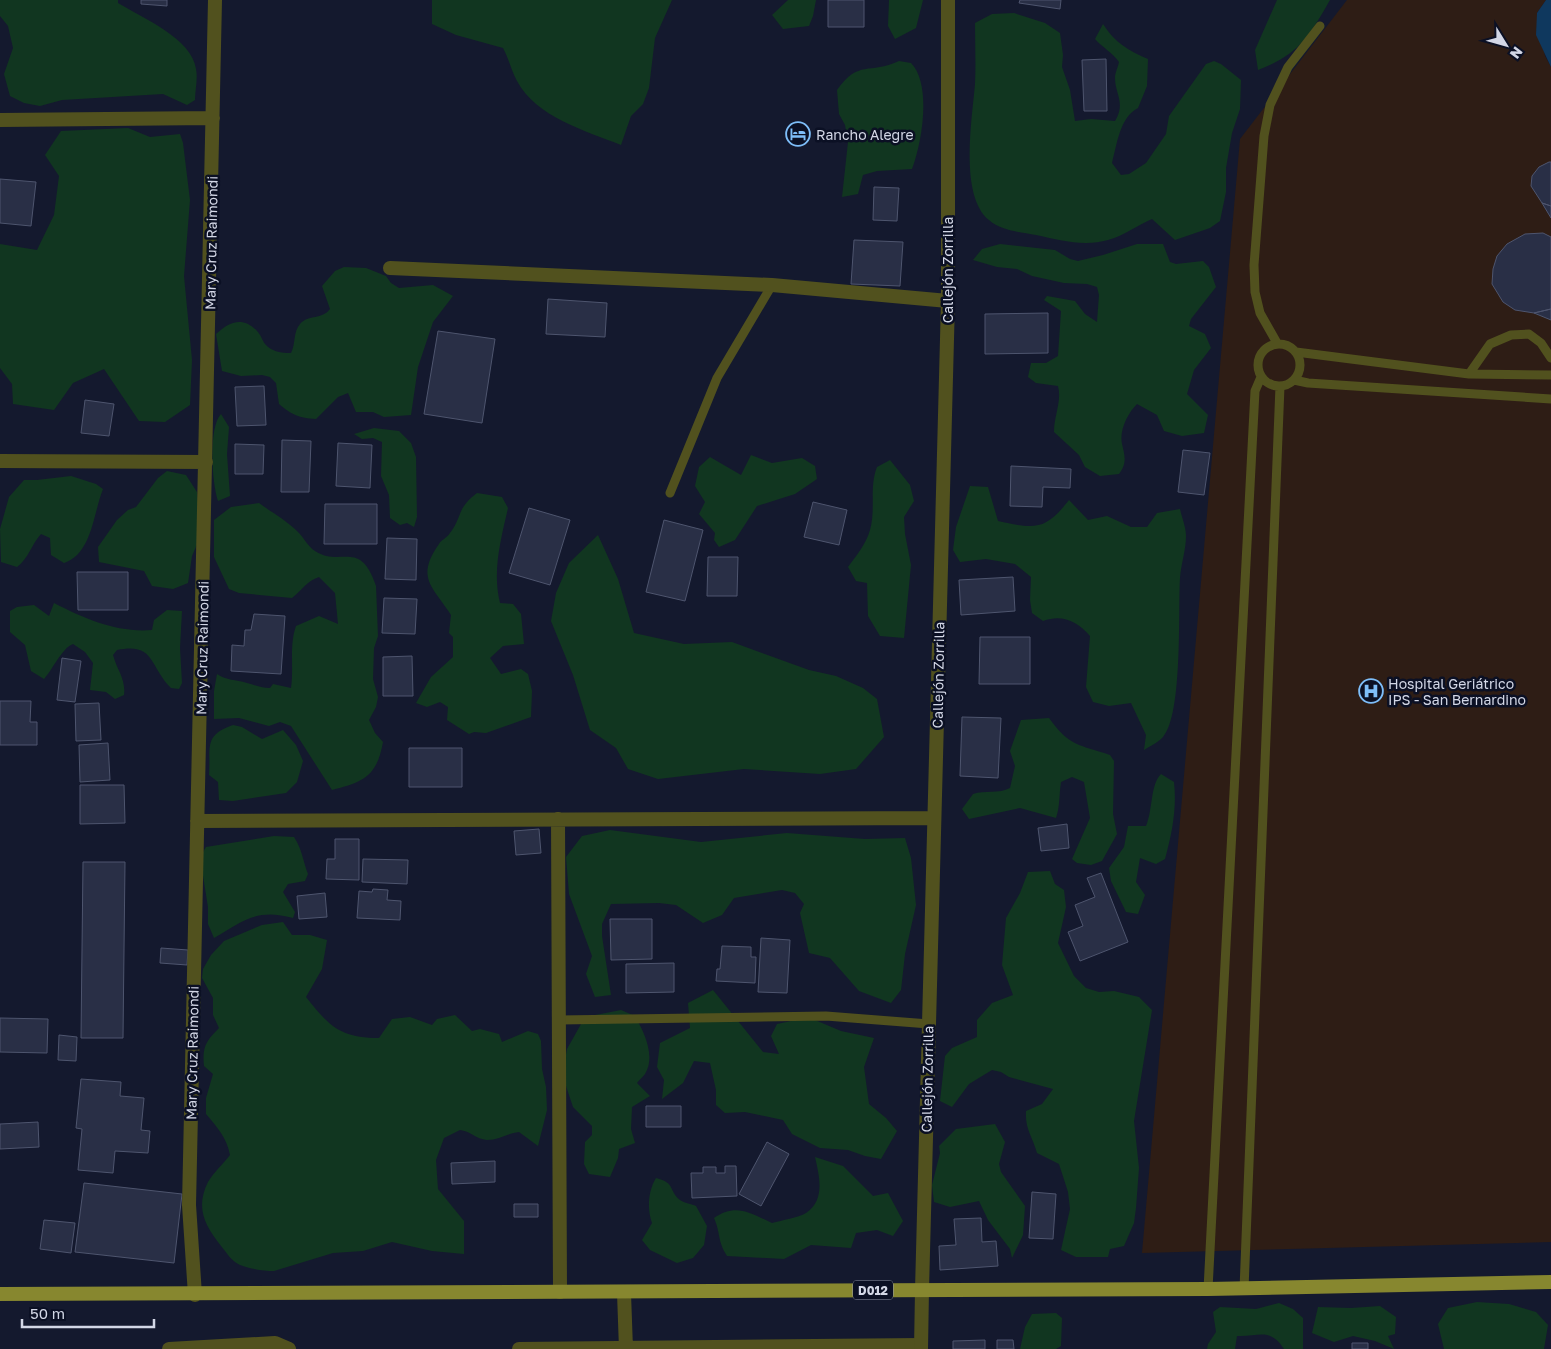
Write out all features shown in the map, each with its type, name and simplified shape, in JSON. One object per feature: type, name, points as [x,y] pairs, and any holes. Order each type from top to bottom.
[{"type":"main road","name":"D012","points":[[0,1294],[195,1295],[1244,1289],[1551,1282]]},
{"type":"street","name":"Mary Cruz Raimondi","points":[[195,1295],[188,1205],[215,0]]},
{"type":"street","name":"Callejón Zorrilla","points":[[921,1347],[948,301],[948,0]]},
{"type":"street","points":[[0,120],[213,118]]},
{"type":"street","points":[[390,268],[772,285],[948,301]]},
{"type":"street","points":[[0,461],[206,462]]},
{"type":"street","points":[[197,821],[934,818]]},
{"type":"street","points":[[558,819],[560,1292]]},
{"type":"street","points":[[624,1293],[626,1348]]},
{"type":"street","points":[[170,1349],[275,1343],[288,1349]]},
{"type":"street","points":[[519,1349],[921,1347]]},
{"type":"lane","points":[[1277,343],[1260,313],[1255,292],[1254,265],[1264,136],[1270,105],[1288,67],[1320,26]]},
{"type":"lane","points":[[670,493],[717,378],[772,285]]},
{"type":"lane","points":[[1469,374],[1490,344],[1511,335],[1529,334],[1541,343],[1551,358]]},
{"type":"lane","points":[[1551,375],[1469,374],[1296,352],[1284,344],[1277,343],[1270,345],[1259,356],[1257,363],[1261,377],[1266,382],[1280,386],[1294,380],[1308,383],[1551,399]]},
{"type":"lane","points":[[1294,380],[1300,366],[1296,352]]},
{"type":"lane","points":[[1208,1289],[1255,391],[1261,377]]},
{"type":"lane","points":[[1244,1289],[1280,386]]},
{"type":"lane","points":[[559,1020],[826,1016],[929,1024]]},
{"type":"shaded area","name":"Hospital Geriátrico IPS - San Bernardino","points":[[1347,0],[1546,0],[1537,13],[1545,56],[1551,67],[1551,1242],[1142,1253],[1240,139]]},
{"type":"green space","points":[[0,0],[118,0],[118,3],[152,22],[176,38],[186,48],[196,69],[195,100],[187,105],[163,94],[62,100],[40,106],[24,103],[10,96],[4,74],[13,48],[8,26],[0,16]]},
{"type":"green space","points":[[432,0],[672,0],[655,38],[649,88],[643,104],[631,116],[621,145],[563,121],[536,104],[525,94],[517,81],[503,48],[456,35],[432,24]]},
{"type":"green space","points":[[788,0],[816,0],[809,26],[783,29],[772,15]]},
{"type":"green space","points":[[889,0],[923,0],[916,28],[895,39],[888,26]]},
{"type":"green space","points":[[1277,0],[1330,0],[1309,34],[1293,51],[1258,70],[1255,50]]},
{"type":"green space","points":[[1014,13],[1045,23],[1060,33],[1063,55],[1062,67],[1070,90],[1075,121],[1091,119],[1115,121],[1120,109],[1115,84],[1115,74],[1119,62],[1095,39],[1103,24],[1122,45],[1148,59],[1147,86],[1138,108],[1132,112],[1123,124],[1112,163],[1121,175],[1129,174],[1146,163],[1166,134],[1169,116],[1206,64],[1214,61],[1221,64],[1241,80],[1240,109],[1232,133],[1226,168],[1226,192],[1220,221],[1210,228],[1175,240],[1152,219],[1114,238],[1099,242],[1081,243],[999,227],[989,220],[980,209],[974,194],[971,176],[970,136],[975,76],[975,23],[992,14]]},
{"type":"green space","points":[[899,61],[911,63],[921,85],[923,99],[922,130],[912,169],[877,171],[863,175],[858,194],[842,197],[848,142],[845,125],[839,114],[837,90],[845,80],[858,71],[889,65]]},
{"type":"green space","points":[[128,128],[150,137],[180,134],[183,143],[190,200],[184,276],[192,360],[190,405],[165,422],[139,421],[104,369],[73,383],[54,410],[13,404],[12,384],[0,368],[0,244],[37,250],[54,215],[59,176],[45,155],[61,131]]},
{"type":"green space","points":[[1000,244],[1055,250],[1070,259],[1078,261],[1137,244],[1163,244],[1170,262],[1176,264],[1203,261],[1209,267],[1216,287],[1191,319],[1189,326],[1205,334],[1211,348],[1194,370],[1187,394],[1208,415],[1204,433],[1182,436],[1164,431],[1157,415],[1137,404],[1130,412],[1123,428],[1121,439],[1125,460],[1119,474],[1100,476],[1085,467],[1079,455],[1054,432],[1059,397],[1058,386],[1036,383],[1028,377],[1031,363],[1046,363],[1058,356],[1061,311],[1044,300],[1047,296],[1075,301],[1085,314],[1097,322],[1099,295],[1097,287],[1087,284],[1064,283],[1032,276],[1017,269],[997,267],[973,260],[982,249]]},
{"type":"green space","points":[[344,267],[366,268],[386,276],[391,283],[399,288],[433,285],[453,296],[433,322],[418,367],[411,415],[384,417],[373,412],[356,412],[348,393],[338,397],[316,419],[300,417],[279,404],[276,383],[270,377],[262,375],[241,376],[222,371],[216,334],[235,322],[246,323],[260,334],[265,344],[271,349],[291,353],[296,330],[300,324],[307,319],[323,315],[330,309],[322,286],[335,271]]},
{"type":"green space","points":[[221,414],[229,427],[227,454],[230,496],[218,501],[212,456],[214,431]]},
{"type":"green space","points":[[374,428],[399,431],[411,443],[416,457],[417,517],[414,527],[407,523],[400,525],[390,518],[389,495],[381,476],[382,442],[373,438],[362,439],[354,434]]},
{"type":"green space","points":[[751,455],[772,463],[802,458],[815,466],[817,479],[795,494],[757,506],[735,540],[719,547],[714,540],[715,533],[699,514],[705,502],[695,486],[699,467],[710,457],[741,475]]},
{"type":"green space","points":[[890,460],[910,485],[914,501],[904,517],[911,565],[904,638],[880,636],[868,616],[867,583],[856,581],[848,567],[863,545],[870,530],[873,482],[877,467]]},
{"type":"green space","points":[[167,471],[186,475],[197,492],[199,511],[199,540],[192,556],[188,583],[173,589],[152,586],[144,571],[99,562],[98,547],[117,520],[128,510],[136,507],[158,478]]},
{"type":"green space","points":[[71,476],[96,484],[103,489],[90,532],[80,551],[64,563],[51,555],[50,538],[41,534],[24,560],[17,567],[1,562],[0,529],[9,497],[24,480]]},
{"type":"green space","points":[[970,486],[988,487],[998,521],[1030,526],[1046,522],[1061,510],[1069,500],[1088,520],[1107,516],[1131,527],[1147,527],[1157,513],[1180,509],[1186,536],[1180,578],[1177,685],[1169,725],[1159,741],[1144,750],[1146,735],[1131,703],[1109,706],[1093,702],[1086,687],[1090,636],[1080,626],[1069,620],[1057,618],[1043,621],[1032,613],[1030,600],[1031,577],[1015,564],[986,559],[960,562],[953,550],[956,527]]},
{"type":"green space","points":[[477,493],[502,497],[508,508],[498,555],[498,591],[500,603],[513,604],[521,614],[524,644],[503,646],[490,658],[501,674],[521,669],[528,674],[532,691],[531,717],[486,733],[474,732],[469,734],[447,720],[448,707],[440,702],[427,707],[416,703],[431,677],[453,657],[453,637],[449,633],[451,615],[429,582],[428,566],[440,543],[449,535],[454,527],[463,508]]},
{"type":"green space","points":[[259,503],[293,527],[315,551],[333,557],[357,558],[370,571],[376,586],[378,636],[374,648],[373,679],[378,697],[376,707],[369,720],[375,733],[383,742],[373,770],[353,784],[332,790],[291,726],[280,722],[269,726],[239,718],[214,719],[214,691],[217,674],[228,679],[263,688],[270,688],[273,684],[291,688],[292,649],[296,626],[319,616],[338,624],[335,593],[319,577],[308,583],[292,598],[239,593],[229,589],[214,557],[214,520],[231,507]]},
{"type":"green space","points":[[598,535],[618,579],[634,633],[684,644],[732,642],[809,670],[836,676],[863,688],[877,699],[884,737],[856,769],[820,774],[744,769],[658,779],[628,769],[616,748],[590,730],[573,675],[551,621],[556,593],[569,563]]},
{"type":"green space","points":[[54,603],[102,624],[139,630],[152,630],[154,620],[167,610],[182,611],[180,648],[182,683],[179,689],[171,688],[150,658],[138,649],[117,650],[113,655],[124,689],[124,695],[115,699],[106,692],[90,690],[93,663],[85,652],[73,644],[61,654],[44,679],[31,671],[25,645],[10,632],[10,611],[17,607],[34,605],[49,616]]},
{"type":"green space","points":[[1049,718],[1069,740],[1110,755],[1114,761],[1113,814],[1117,834],[1102,861],[1091,865],[1077,863],[1072,859],[1090,818],[1084,782],[1072,777],[1061,782],[1056,818],[1020,808],[969,819],[962,809],[973,794],[1001,791],[1010,788],[1015,766],[1010,751],[1021,720]]},
{"type":"green space","points":[[233,725],[242,727],[262,739],[283,730],[296,745],[303,761],[297,782],[286,793],[233,801],[219,800],[218,782],[209,775],[211,744],[217,733]]},
{"type":"green space","points":[[1161,774],[1174,782],[1175,792],[1172,831],[1168,850],[1165,859],[1156,864],[1140,858],[1136,882],[1145,895],[1138,914],[1126,912],[1111,881],[1109,868],[1124,847],[1128,826],[1146,826],[1153,791]]},
{"type":"green space","points":[[610,830],[701,842],[787,833],[865,839],[905,838],[911,858],[916,905],[905,954],[901,990],[891,1003],[859,991],[830,958],[809,953],[800,913],[804,904],[795,893],[782,890],[734,898],[722,915],[703,923],[676,905],[659,903],[611,904],[602,924],[602,936],[611,995],[595,997],[586,974],[592,956],[569,894],[566,857],[582,836]]},
{"type":"green space","points":[[274,836],[294,837],[301,851],[308,874],[305,881],[288,884],[283,892],[295,912],[293,918],[281,915],[261,915],[243,921],[214,938],[208,924],[208,907],[200,857],[206,847]]},
{"type":"green space","points":[[1050,871],[1055,884],[1064,890],[1066,907],[1058,943],[1074,976],[1086,988],[1099,992],[1114,991],[1139,997],[1152,1010],[1134,1121],[1139,1168],[1134,1223],[1124,1246],[1110,1249],[1108,1257],[1076,1257],[1061,1250],[1070,1209],[1068,1192],[1059,1164],[1037,1153],[1026,1118],[1026,1111],[1042,1104],[1053,1089],[1009,1077],[1001,1072],[992,1070],[969,1084],[952,1107],[940,1101],[945,1056],[952,1048],[977,1037],[977,1020],[992,1003],[1013,995],[1002,965],[1006,918],[1020,893],[1028,872]]},
{"type":"green space","points":[[283,922],[292,935],[310,935],[327,940],[322,969],[306,997],[329,1023],[345,1033],[354,1036],[379,1038],[392,1019],[410,1017],[432,1025],[437,1019],[455,1015],[472,1031],[480,1029],[499,1034],[502,1042],[528,1031],[538,1034],[541,1041],[547,1110],[538,1146],[519,1132],[487,1140],[460,1130],[444,1138],[436,1160],[438,1189],[464,1221],[464,1254],[432,1251],[392,1242],[363,1251],[333,1253],[274,1271],[266,1271],[240,1265],[229,1257],[206,1224],[202,1208],[204,1191],[210,1179],[230,1155],[224,1138],[206,1114],[206,1098],[213,1074],[204,1066],[204,1049],[219,1028],[213,1015],[213,998],[202,978],[203,969],[211,955],[224,941],[262,925]]},
{"type":"green space","points":[[713,990],[763,1052],[779,1054],[771,1036],[777,1024],[796,1020],[815,1020],[841,1031],[874,1038],[864,1067],[869,1104],[886,1118],[897,1131],[881,1159],[848,1150],[820,1148],[792,1134],[783,1120],[745,1112],[725,1113],[716,1105],[716,1090],[710,1063],[694,1061],[683,1083],[662,1099],[664,1080],[657,1067],[660,1043],[690,1028],[688,1003]]},
{"type":"green space","points":[[621,1010],[635,1016],[648,1044],[648,1067],[637,1083],[650,1096],[632,1107],[631,1129],[635,1143],[619,1149],[618,1158],[610,1177],[589,1174],[584,1164],[585,1142],[592,1135],[592,1126],[573,1107],[562,1074],[567,1049],[585,1017]]},
{"type":"green space","points":[[995,1124],[1005,1142],[999,1164],[1001,1172],[1025,1206],[1023,1235],[1012,1258],[1010,1249],[988,1220],[979,1201],[950,1207],[934,1202],[932,1185],[940,1153],[939,1146],[956,1129]]},
{"type":"green space","points":[[815,1157],[843,1166],[873,1196],[888,1193],[903,1221],[893,1236],[877,1230],[856,1233],[851,1248],[811,1245],[784,1259],[727,1256],[714,1218],[722,1213],[736,1210],[750,1213],[772,1223],[803,1215],[812,1208],[819,1194],[820,1187]]},
{"type":"green space","points":[[656,1178],[666,1182],[680,1200],[696,1206],[707,1226],[704,1245],[693,1258],[677,1263],[650,1250],[642,1240],[652,1223],[649,1212],[649,1200]]},
{"type":"green space","points":[[1477,1302],[1509,1304],[1536,1312],[1548,1325],[1544,1349],[1444,1349],[1438,1324],[1448,1308]]},
{"type":"green space","points":[[1279,1303],[1293,1309],[1303,1318],[1303,1349],[1284,1349],[1274,1338],[1264,1335],[1237,1336],[1235,1349],[1207,1349],[1216,1332],[1213,1312],[1220,1307],[1256,1309]]},
{"type":"green space","points":[[1380,1306],[1396,1317],[1395,1334],[1388,1336],[1394,1349],[1375,1341],[1353,1336],[1334,1342],[1312,1333],[1318,1307],[1351,1308]]},
{"type":"green space","points":[[1056,1313],[1062,1318],[1061,1346],[1056,1349],[1020,1349],[1025,1327],[1032,1314]]},
{"type":"water","points":[[1546,0],[1551,0],[1551,67],[1536,35],[1537,13]]},
{"type":"building","points":[[141,0],[167,0],[167,6],[141,4]]},
{"type":"building","points":[[828,0],[864,0],[864,27],[828,27]]},
{"type":"building","points":[[1020,0],[1061,0],[1060,9],[1019,3]]},
{"type":"building","points":[[1106,59],[1107,111],[1084,111],[1082,60]]},
{"type":"building","points":[[1551,162],[1551,206],[1542,203],[1531,186],[1532,176],[1539,167]]},
{"type":"building","points":[[0,179],[36,182],[31,226],[0,223]]},
{"type":"building","points":[[874,187],[899,188],[897,221],[873,220]]},
{"type":"building","points":[[1542,203],[1551,206],[1551,218]]},
{"type":"building","points":[[1543,233],[1551,237],[1551,309],[1534,313],[1515,310],[1503,302],[1492,284],[1493,269],[1497,256],[1507,244],[1525,234]]},
{"type":"building","points":[[854,240],[903,242],[900,286],[851,284]]},
{"type":"building","points":[[548,299],[607,303],[605,337],[546,334]]},
{"type":"building","points":[[1551,309],[1551,320],[1534,313]]},
{"type":"building","points":[[1048,313],[1048,353],[985,354],[985,314]]},
{"type":"building","points":[[438,331],[495,339],[482,423],[424,414]]},
{"type":"building","points":[[264,386],[266,425],[237,426],[235,387]]},
{"type":"building","points":[[85,400],[114,404],[109,436],[81,433]]},
{"type":"building","points":[[282,440],[311,441],[309,492],[281,492]]},
{"type":"building","points":[[338,443],[372,445],[370,488],[336,486]]},
{"type":"building","points":[[235,444],[264,445],[263,474],[235,474]]},
{"type":"building","points":[[1183,450],[1210,453],[1204,495],[1178,492]]},
{"type":"building","points":[[1011,466],[1071,469],[1070,488],[1043,487],[1042,507],[1010,506]]},
{"type":"building","points":[[813,502],[847,510],[839,545],[804,537]]},
{"type":"building","points":[[325,504],[377,504],[377,544],[324,544]]},
{"type":"building","points":[[529,508],[570,520],[550,585],[509,573]]},
{"type":"building","points":[[664,520],[703,530],[685,601],[646,592]]},
{"type":"building","points":[[387,538],[417,539],[416,580],[385,579]]},
{"type":"building","points":[[708,557],[738,557],[737,596],[707,596]]},
{"type":"building","points":[[77,572],[128,572],[128,610],[78,610]]},
{"type":"building","points":[[1013,577],[1015,611],[961,615],[959,580]]},
{"type":"building","points":[[384,598],[417,599],[415,634],[382,633]]},
{"type":"building","points":[[254,614],[285,616],[281,674],[231,671],[232,645],[244,646],[245,630],[251,630]]},
{"type":"building","points":[[980,637],[1030,637],[1030,684],[979,684]]},
{"type":"building","points":[[412,656],[413,696],[383,696],[383,657]]},
{"type":"building","points":[[62,658],[81,661],[75,702],[57,700]]},
{"type":"building","points":[[0,701],[31,701],[30,722],[37,722],[37,745],[0,745]]},
{"type":"building","points":[[99,703],[101,740],[76,741],[75,704]]},
{"type":"building","points":[[962,717],[1001,718],[998,778],[960,776]]},
{"type":"building","points":[[108,743],[110,780],[80,782],[79,745]]},
{"type":"building","points":[[409,748],[462,748],[462,787],[409,787]]},
{"type":"building","points":[[80,785],[124,785],[125,823],[80,824]]},
{"type":"building","points":[[1067,824],[1069,848],[1041,851],[1038,828]]},
{"type":"building","points":[[539,829],[541,853],[516,855],[514,831]]},
{"type":"building","points":[[335,839],[359,839],[359,880],[326,879],[327,859],[335,859]]},
{"type":"building","points":[[363,859],[408,860],[407,884],[362,882]]},
{"type":"building","points":[[83,862],[125,862],[123,1038],[81,1038]]},
{"type":"building","points":[[1101,873],[1128,942],[1080,961],[1068,932],[1083,926],[1075,905],[1095,897],[1087,878]]},
{"type":"building","points":[[373,889],[388,890],[387,900],[401,901],[400,920],[357,918],[359,891],[372,892]]},
{"type":"building","points":[[325,893],[327,917],[299,919],[297,896]]},
{"type":"building","points":[[610,919],[652,919],[652,959],[611,960]]},
{"type":"building","points":[[761,938],[790,940],[787,993],[758,992]]},
{"type":"building","points":[[722,946],[751,947],[751,957],[756,957],[755,983],[716,981],[717,969],[720,969]]},
{"type":"building","points":[[161,948],[188,950],[187,965],[160,963]]},
{"type":"building","points":[[674,963],[674,992],[626,993],[626,964]]},
{"type":"building","points":[[0,1018],[48,1019],[47,1053],[0,1052]]},
{"type":"building","points":[[59,1035],[77,1037],[76,1061],[58,1060]]},
{"type":"building","points":[[81,1079],[121,1082],[120,1096],[144,1098],[141,1130],[150,1131],[148,1153],[115,1151],[113,1173],[78,1170],[82,1129],[76,1128]]},
{"type":"building","points":[[646,1106],[681,1106],[681,1127],[646,1127]]},
{"type":"building","points":[[38,1122],[39,1147],[0,1149],[0,1124]]},
{"type":"building","points":[[767,1142],[789,1154],[761,1206],[739,1194]]},
{"type":"building","points":[[495,1161],[495,1182],[452,1184],[451,1163]]},
{"type":"building","points":[[725,1166],[736,1166],[737,1196],[692,1198],[691,1173],[703,1173],[703,1167],[716,1167],[716,1173],[725,1173]]},
{"type":"building","points":[[84,1183],[182,1194],[174,1263],[75,1252]]},
{"type":"building","points":[[1032,1192],[1056,1194],[1053,1239],[1029,1238]]},
{"type":"building","points":[[514,1204],[538,1204],[538,1217],[514,1217]]},
{"type":"building","points":[[981,1218],[982,1242],[996,1241],[998,1266],[940,1270],[939,1246],[956,1245],[954,1219]]},
{"type":"building","points":[[44,1220],[75,1223],[71,1253],[40,1249]]},
{"type":"building","points":[[985,1340],[985,1349],[953,1349],[953,1341]]},
{"type":"building","points":[[997,1340],[1013,1340],[1014,1349],[997,1349]]},
{"type":"building","points":[[1352,1343],[1368,1343],[1368,1349],[1352,1349]]},
{"type":"place","name":"Rancho Alegre","points":[[798,134]]},
{"type":"place","name":"Hospital Geriátrico IPS - San Bernardino","points":[[1371,691]]}]
